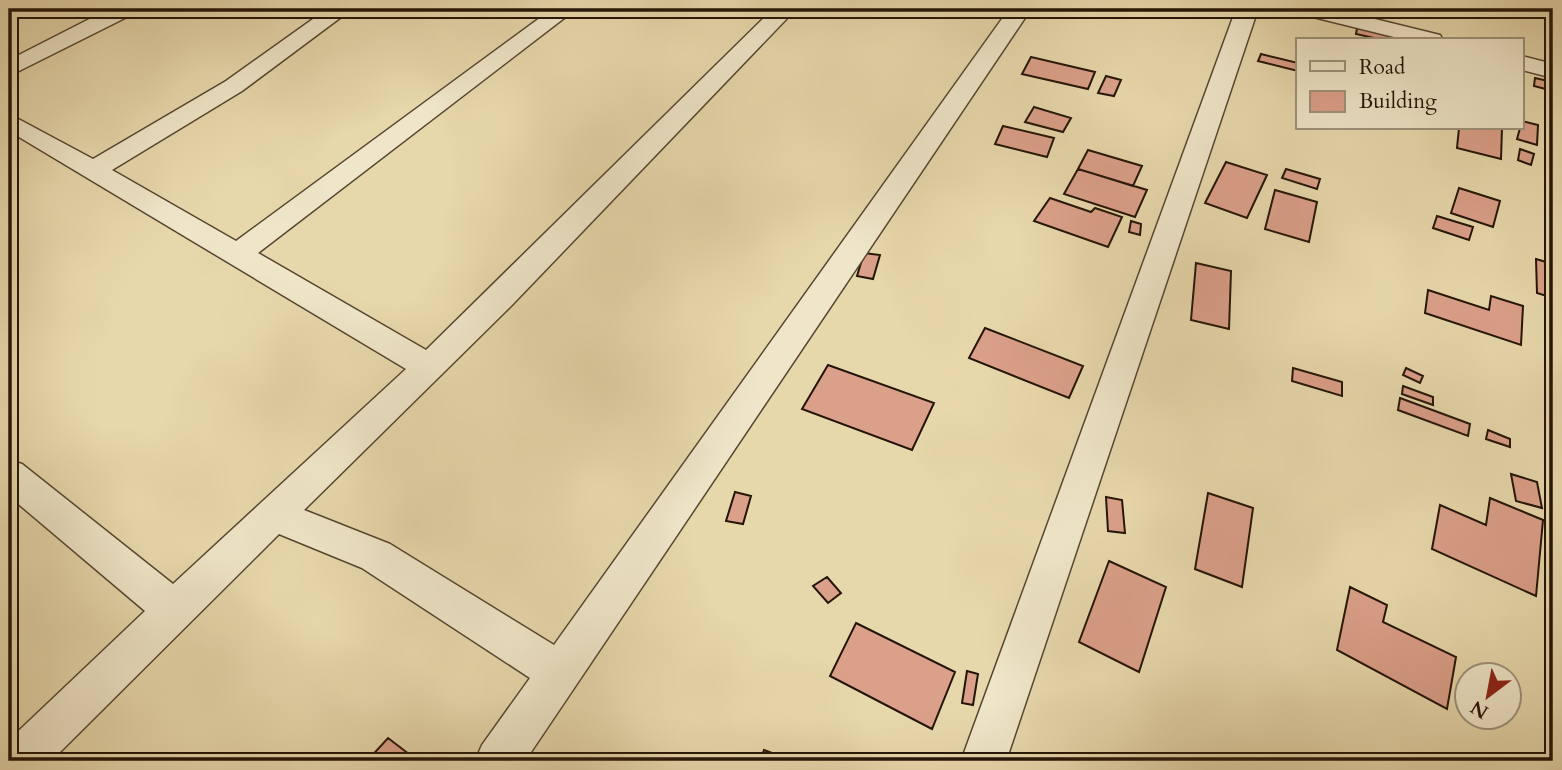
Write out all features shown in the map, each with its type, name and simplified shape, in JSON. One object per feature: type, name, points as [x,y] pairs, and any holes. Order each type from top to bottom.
[{"type":"street","points":[[9,69],[125,9]]},
{"type":"street","points":[[93,170],[234,86],[341,9]]},
{"type":"street","points":[[239,253],[565,9]]},
{"type":"street","points":[[19,761],[173,609],[276,516],[566,231],[701,89],[785,9]]},
{"type":"street","points":[[499,761],[1020,9]]},
{"type":"street","points":[[983,761],[1247,9]]},
{"type":"street","points":[[1309,9],[1424,38]]},
{"type":"street","points":[[1524,64],[1553,71]]},
{"type":"street","points":[[9,121],[239,253],[428,366]]},
{"type":"street","points":[[9,475],[173,609]]},
{"type":"street","points":[[276,516],[376,556],[560,673]]},
{"type":"building","points":[[1357,28],[1403,38],[1374,38],[1356,34]]},
{"type":"building","points":[[1261,54],[1296,63],[1296,70],[1258,61]]},
{"type":"building","points":[[1031,57],[1095,72],[1088,89],[1022,74]]},
{"type":"building","points":[[1106,76],[1121,80],[1114,96],[1098,93]]},
{"type":"building","points":[[1535,78],[1553,82],[1553,91],[1534,86]]},
{"type":"building","points":[[1034,107],[1071,118],[1063,132],[1025,122]]},
{"type":"building","points":[[1524,122],[1538,125],[1537,145],[1517,139],[1520,130],[1524,130]]},
{"type":"building","points":[[1003,126],[1054,138],[1047,157],[995,144]]},
{"type":"building","points":[[1459,130],[1502,130],[1501,159],[1457,148]]},
{"type":"building","points":[[1520,149],[1534,154],[1531,165],[1518,160]]},
{"type":"building","points":[[1088,150],[1142,166],[1133,186],[1078,169]]},
{"type":"building","points":[[1226,162],[1267,175],[1247,218],[1205,203]]},
{"type":"building","points":[[1078,169],[1147,190],[1135,217],[1064,194]]},
{"type":"building","points":[[1286,169],[1320,179],[1317,189],[1282,178]]},
{"type":"building","points":[[1459,188],[1500,201],[1493,227],[1451,213]]},
{"type":"building","points":[[1275,190],[1317,202],[1309,242],[1265,229]]},
{"type":"building","points":[[1050,198],[1091,212],[1095,208],[1122,217],[1108,247],[1034,221]]},
{"type":"building","points":[[1437,216],[1473,227],[1469,240],[1433,228]]},
{"type":"building","points":[[1131,221],[1141,224],[1140,235],[1129,232]]},
{"type":"building","points":[[864,253],[880,255],[873,279],[857,276]]},
{"type":"building","points":[[1536,259],[1553,264],[1553,298],[1537,293]]},
{"type":"building","points":[[1196,263],[1231,271],[1229,329],[1191,320]]},
{"type":"building","points":[[1428,290],[1489,310],[1491,296],[1523,306],[1521,345],[1425,313]]},
{"type":"building","points":[[985,328],[1083,366],[1069,398],[969,358]]},
{"type":"building","points":[[828,365],[934,403],[912,450],[802,409]]},
{"type":"building","points":[[1293,368],[1342,382],[1342,396],[1292,381]]},
{"type":"building","points":[[1406,368],[1423,376],[1420,383],[1403,375]]},
{"type":"building","points":[[1403,386],[1433,397],[1433,405],[1402,394]]},
{"type":"building","points":[[1400,398],[1470,424],[1468,436],[1398,410]]},
{"type":"building","points":[[1488,430],[1510,439],[1510,447],[1486,439]]},
{"type":"building","points":[[1511,474],[1537,482],[1542,508],[1516,501]]},
{"type":"building","points":[[735,492],[751,496],[743,524],[726,521]]},
{"type":"building","points":[[1208,493],[1253,508],[1242,587],[1195,569]]},
{"type":"building","points":[[1106,497],[1122,500],[1125,533],[1108,531]]},
{"type":"building","points":[[1490,498],[1543,520],[1536,596],[1432,549],[1440,505],[1486,525]]},
{"type":"building","points":[[1109,561],[1166,587],[1139,672],[1079,642]]},
{"type":"building","points":[[827,577],[841,593],[828,603],[813,586]]},
{"type":"building","points":[[1350,587],[1387,605],[1383,622],[1456,657],[1447,709],[1337,650]]},
{"type":"building","points":[[856,623],[955,672],[932,729],[830,676]]},
{"type":"building","points":[[967,671],[978,674],[973,705],[962,703]]},
{"type":"building","points":[[388,738],[418,761],[367,761]]},
{"type":"building","points":[[764,750],[788,759],[760,761]]}]
